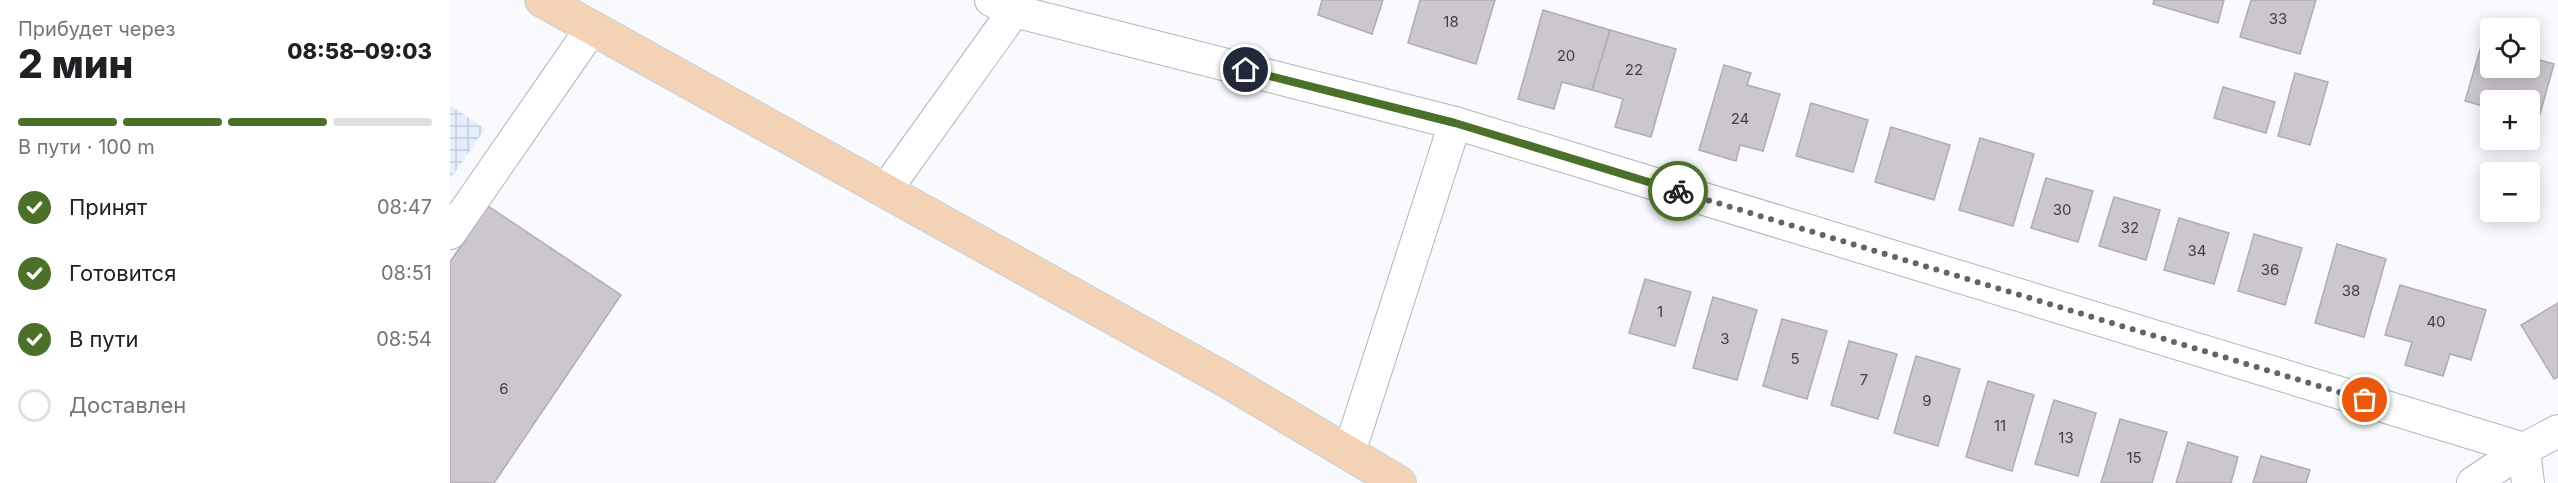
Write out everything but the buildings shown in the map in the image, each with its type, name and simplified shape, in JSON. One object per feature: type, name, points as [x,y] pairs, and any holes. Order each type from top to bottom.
[{"type":"main road","points":[[569,11],[885,191],[1226,380],[1399,483]]},
{"type":"street","points":[[885,191],[1003,5],[1455,123],[2524,449]]},
{"type":"street","points":[[450,233],[569,11]]},
{"type":"street","points":[[1349,453],[1455,123]]},
{"type":"street","points":[[2473,483],[2524,449],[2558,430]]},
{"type":"street","points":[[2524,449],[2528,483]]},
{"type":"shaded area","points":[[450,105],[485,129],[450,179]]},
{"type":"way so far","points":[[1678,191],[2365,400]]},
{"type":"route","points":[[1246,70],[1455,123],[1678,191]]}]
